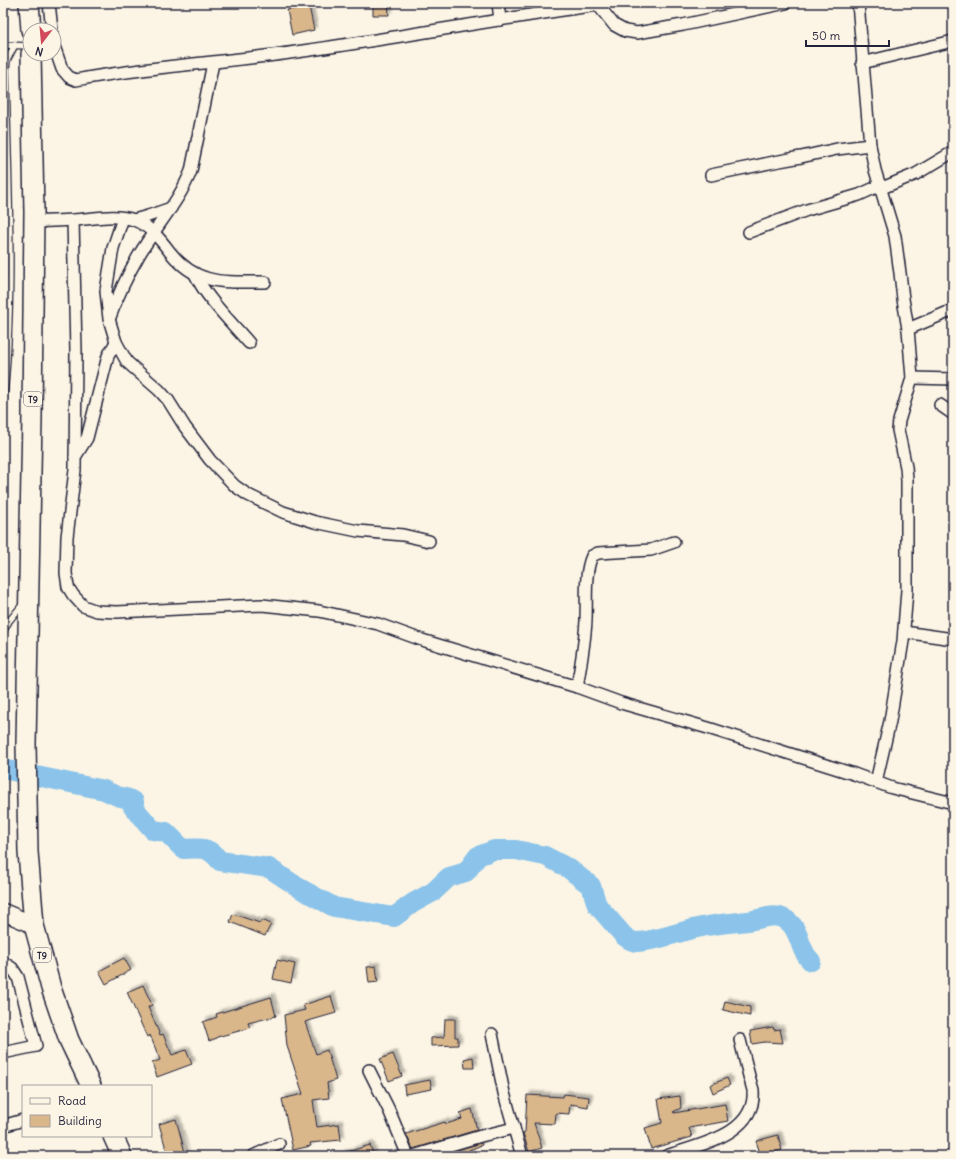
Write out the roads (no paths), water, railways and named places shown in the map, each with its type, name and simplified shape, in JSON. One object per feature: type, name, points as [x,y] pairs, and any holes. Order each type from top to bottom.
[{"type":"highway","points":[[28,3],[30,22]]},
{"type":"highway","name":"T9","points":[[24,62],[33,222],[32,418],[26,744],[26,815],[28,852],[34,925],[51,988],[69,1040],[91,1085]]},
{"type":"highway","points":[[114,1137],[122,1156]]},
{"type":"main road","points":[[3,912],[34,925]]},
{"type":"street","points":[[49,3],[51,22]]},
{"type":"street","points":[[498,3],[500,20]]},
{"type":"street","points":[[60,62],[62,69],[69,77],[76,80],[131,70],[213,63],[296,52],[601,4],[614,25],[625,31],[637,33],[683,25],[786,3]]},
{"type":"street","points":[[858,3],[870,145],[875,170],[895,236],[902,299],[908,329],[912,378],[899,421],[898,430],[906,467],[907,480],[907,590],[904,632],[890,720],[876,782]]},
{"type":"street","points":[[862,64],[953,41]]},
{"type":"street","points":[[109,319],[117,298],[140,254],[186,184],[191,171],[213,63]]},
{"type":"street","points":[[711,175],[837,149],[870,145]]},
{"type":"street","points":[[749,232],[807,210],[859,195],[916,174],[953,152]]},
{"type":"street","points":[[33,222],[102,217],[128,219],[148,216],[171,208]]},
{"type":"street","points":[[128,219],[143,224],[154,233],[172,254],[195,274],[208,279],[228,282],[265,282]]},
{"type":"street","points":[[128,219],[113,248],[106,291],[109,319],[116,342],[127,362],[159,390],[168,400],[185,427],[210,460],[235,486],[248,496],[283,512],[315,522],[358,531],[402,535],[429,540]]},
{"type":"street","points":[[73,220],[76,351],[75,470],[67,537],[66,573],[68,587],[83,606],[97,611],[117,612],[262,605],[319,611],[378,624],[422,640],[577,687],[621,703],[708,728],[892,788],[953,803]]},
{"type":"street","points":[[195,274],[197,280],[249,343]]},
{"type":"street","points":[[908,329],[953,310]]},
{"type":"street","points":[[75,457],[87,438],[108,356],[116,342]]},
{"type":"street","points":[[912,378],[953,379]]},
{"type":"street","points":[[940,405],[953,414]]},
{"type":"street","points":[[577,687],[583,657],[588,572],[592,556],[598,553],[651,550],[674,542]]},
{"type":"street","points":[[904,632],[953,638]]},
{"type":"street","points":[[3,962],[12,968],[18,977],[36,1046],[3,1053]]},
{"type":"street","points":[[492,1034],[504,1094],[522,1156]]},
{"type":"street","points":[[666,1156],[715,1140],[730,1133],[736,1129],[748,1113],[752,1104],[753,1091],[740,1040]]},
{"type":"street","points":[[369,1070],[389,1110],[408,1156]]},
{"type":"street","points":[[3,1126],[22,1120]]},
{"type":"street","points":[[413,1156],[514,1128]]},
{"type":"street","points":[[253,1156],[279,1144]]},
{"type":"lane","points":[[3,45],[22,50]]},
{"type":"lane","points":[[3,406],[10,320],[9,170],[6,70],[7,60],[22,51]]},
{"type":"lane","points":[[3,240],[9,232]]},
{"type":"lane","points":[[3,632],[9,621],[29,598]]},
{"type":"waterway","points":[[3,769],[104,790],[117,796],[129,799],[134,802],[133,807],[153,830],[166,832],[183,849],[204,849],[208,850],[220,861],[269,868],[301,889],[334,907],[394,917],[413,903],[433,892],[449,877],[466,872],[478,856],[494,850],[516,850],[545,856],[568,868],[591,886],[597,905],[624,936],[632,941],[644,941],[703,927],[774,916],[784,919],[793,926],[804,952],[811,961]]}]
